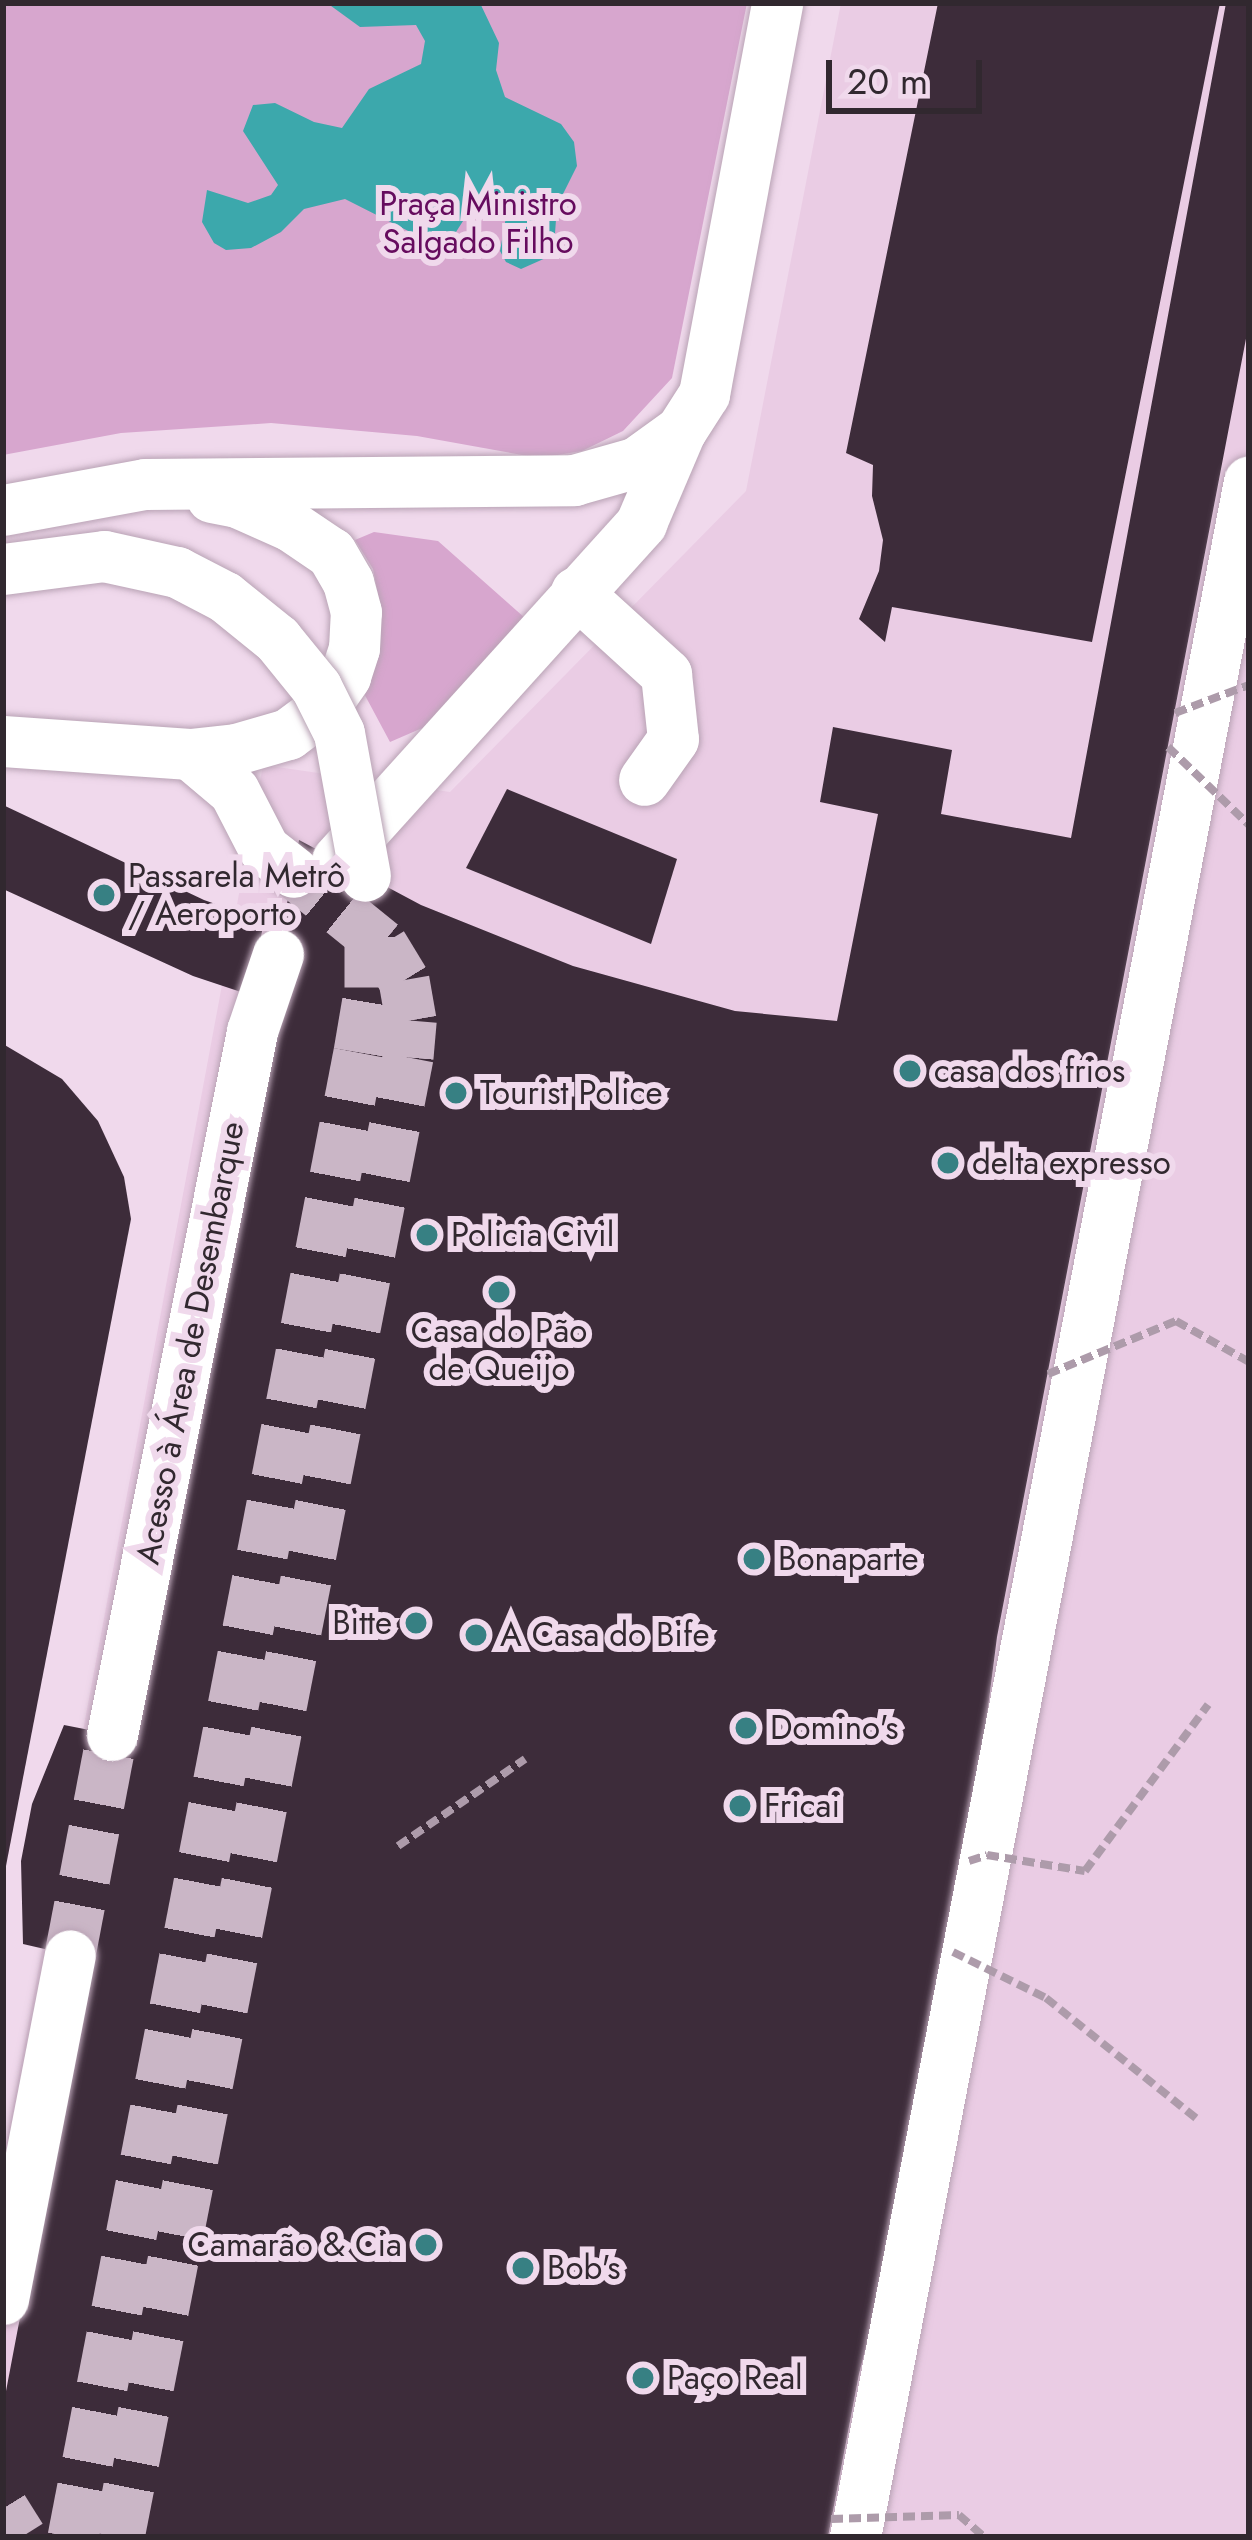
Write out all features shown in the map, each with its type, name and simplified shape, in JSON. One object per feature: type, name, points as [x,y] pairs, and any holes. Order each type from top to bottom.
[{"type":"street","points":[[332,870],[640,523],[680,430],[704,394],[777,3]]},
{"type":"street","points":[[3,510],[146,484],[574,480],[638,462],[680,430]]},
{"type":"street","points":[[848,2524],[960,1955],[1181,759],[1211,699],[1249,481]]},
{"type":"street","points":[[3,741],[190,754],[236,749],[288,734],[323,708],[345,676],[354,648],[356,612],[349,582],[331,553],[291,526],[237,502],[146,484]]},
{"type":"street","points":[[3,568],[104,556],[177,572],[225,597],[277,639],[316,687],[339,734],[332,870]]},
{"type":"street","points":[[576,592],[666,674],[673,739],[644,780]]},
{"type":"street","points":[[190,754],[234,791],[264,849],[332,870]]},
{"type":"street","name":"Acesso à Área de Desembarque","points":[[112,1735],[252,1030],[278,954]]},
{"type":"street","points":[[3,2299],[70,1955]]},
{"type":"path","points":[[1181,759],[1249,825]]},
{"type":"path","points":[[1066,1365],[1176,1321],[1249,1362]]},
{"type":"path","points":[[978,1858],[1085,1871],[1208,1706]]},
{"type":"path","points":[[398,1846],[525,1759]]},
{"type":"path","points":[[960,1955],[1046,1998],[1197,2119]]},
{"type":"path","points":[[848,2524],[958,2515],[984,2537]]},
{"type":"shaded area","points":[[841,3],[1249,3],[1249,2537],[3,2537],[3,2160],[263,765],[450,792],[746,491]]},
{"type":"green space","name":"Praça Ministro Salgado Filho","points":[[3,3],[747,3],[672,378],[623,431],[582,451],[539,458],[417,436],[271,423],[121,433],[3,455]]},
{"type":"green space","points":[[374,532],[438,541],[525,618],[427,726],[390,742],[360,686],[375,652],[378,595],[373,569],[355,540]]},
{"type":"water","points":[[327,3],[480,3],[499,43],[496,70],[505,97],[561,124],[574,142],[577,166],[557,206],[554,247],[548,257],[521,269],[506,262],[500,251],[506,217],[488,209],[472,207],[456,232],[426,240],[345,199],[304,209],[281,232],[251,248],[226,250],[214,243],[202,222],[207,190],[248,203],[271,195],[278,185],[243,131],[253,105],[275,103],[314,122],[342,128],[369,89],[421,64],[425,41],[416,25],[360,27]]},
{"type":"building","points":[[938,3],[1220,3],[1092,642],[892,607],[885,642],[859,619],[879,571],[883,540],[872,496],[873,465],[846,453]]},
{"type":"building","points":[[1226,3],[1249,3],[1249,323],[997,1637],[964,1896],[911,2172],[859,2374],[828,2537],[3,2537],[3,2407],[88,1959],[23,1944],[21,1861],[32,1804],[64,1725],[130,1738],[299,840],[421,905],[573,966],[735,1011],[837,1021],[878,814],[820,802],[833,727],[952,750],[941,814],[1071,838]]},
{"type":"building","points":[[507,789],[677,859],[651,944],[466,868]]},
{"type":"building","name":"Passarela Metrô / Aeroporto","points":[[3,805],[204,900],[264,921],[250,995],[193,976],[3,889]]},
{"type":"building","points":[[3,1044],[62,1079],[98,1121],[124,1177],[131,1219],[5,1871]]},
{"type":"tunnel","points":[[119,2537],[408,1057],[411,1020],[404,980],[382,944],[293,872]]},
{"type":"tunnel","points":[[73,2537],[359,1052],[370,987],[370,922]]},
{"type":"tunnel","points":[[70,1955],[112,1735]]},
{"type":"tunnel","points":[[3,2508],[21,2537]]},
{"type":"place","name":"Passarela Metrô / Aeroporto","points":[[104,895]]},
{"type":"place","name":"casa dos frios","points":[[910,1071]]},
{"type":"place","name":"Tourist Police","points":[[456,1093]]},
{"type":"place","name":"delta expresso","points":[[948,1163]]},
{"type":"place","name":"Policia Civil","points":[[427,1235]]},
{"type":"place","name":"Casa do Pão de Queijo","points":[[499,1292]]},
{"type":"place","name":"Bonaparte","points":[[754,1559]]},
{"type":"place","name":"Bitte","points":[[416,1623]]},
{"type":"place","name":"A Casa do Bife","points":[[476,1635]]},
{"type":"place","name":"Domino's","points":[[746,1728]]},
{"type":"place","name":"Fricai","points":[[740,1806]]},
{"type":"place","name":"Camarão & Cia","points":[[426,2245]]},
{"type":"place","name":"Bob's","points":[[523,2268]]},
{"type":"place","name":"Paço Real","points":[[643,2378]]}]
